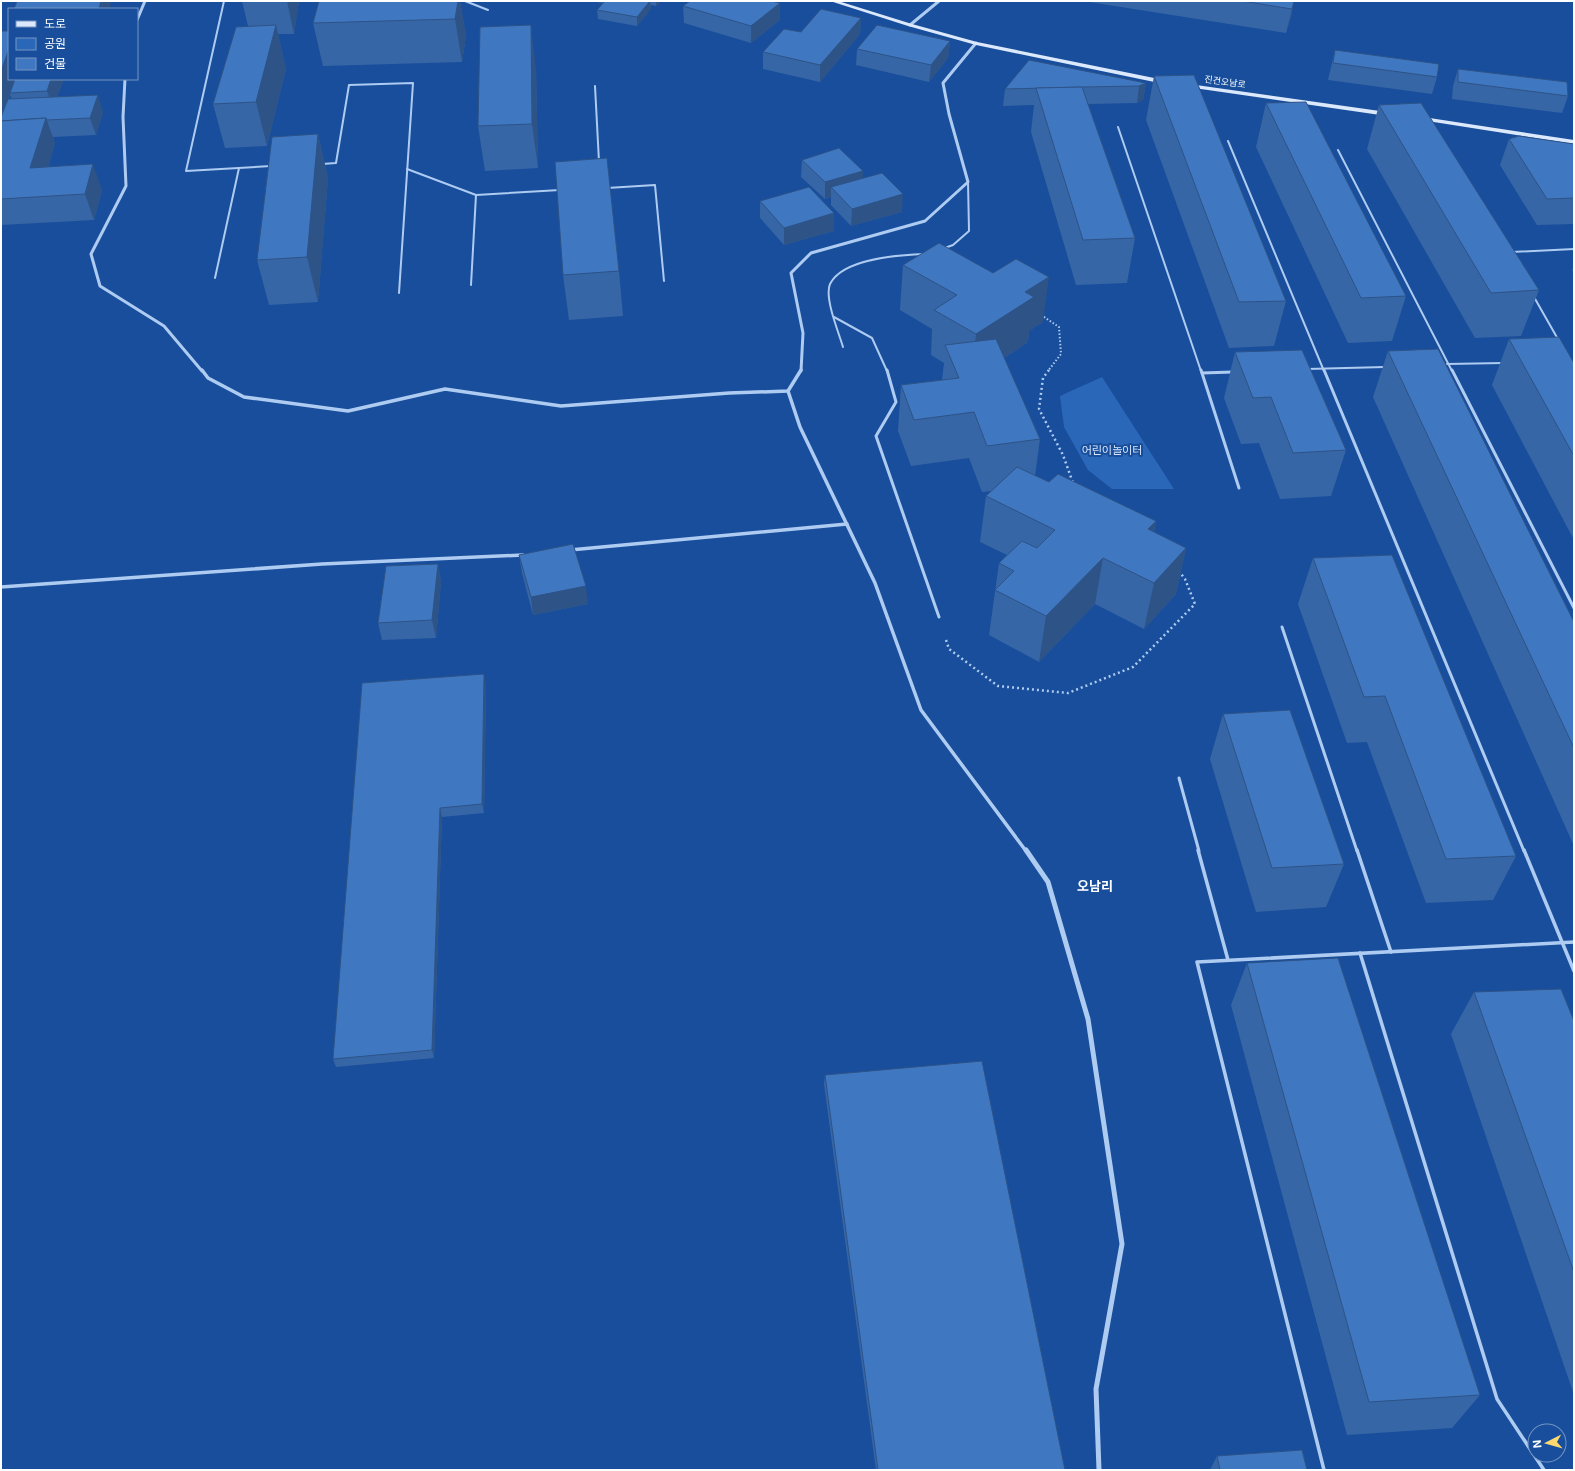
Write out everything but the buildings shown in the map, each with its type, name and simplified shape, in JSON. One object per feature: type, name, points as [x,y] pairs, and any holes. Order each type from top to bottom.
[{"type":"main road","points":[[832,1],[976,43],[1168,83]]},
{"type":"main road","name":"진건오남로","points":[[1183,85],[1394,115]]},
{"type":"main road","points":[[1418,119],[1574,142]]},
{"type":"street","points":[[138,18],[145,1]]},
{"type":"street","points":[[910,25],[939,1]]},
{"type":"street","points":[[788,391],[802,369],[803,333],[791,273],[811,254],[925,221],[968,182],[949,114],[943,83],[976,43]]},
{"type":"street","points":[[125,80],[123,117],[126,186],[91,254],[100,286],[164,326],[208,378],[244,397],[348,411],[445,389],[561,406],[729,393],[788,391]]},
{"type":"street","points":[[788,391],[800,427],[875,583],[922,710],[1006,822],[1048,882],[1088,1019],[1122,1244],[1096,1389],[1099,1470]]},
{"type":"street","points":[[564,551],[847,524]]},
{"type":"street","points":[[1,587],[322,564],[484,558],[532,554]]},
{"type":"lane","points":[[224,1],[186,171],[276,166]]},
{"type":"lane","points":[[464,1],[488,10]]},
{"type":"lane","points":[[321,164],[336,163],[349,85],[413,83],[399,293]]},
{"type":"lane","points":[[595,86],[600,164]]},
{"type":"lane","points":[[1426,120],[1430,126]]},
{"type":"lane","points":[[1118,127],[1202,373],[1239,488]]},
{"type":"lane","points":[[1228,140],[1322,369],[1574,971]]},
{"type":"lane","points":[[1338,150],[1574,608]]},
{"type":"lane","points":[[215,278],[239,168]]},
{"type":"lane","points":[[407,169],[476,195],[562,190]]},
{"type":"lane","points":[[941,250],[953,245],[968,230],[968,182]]},
{"type":"lane","points":[[601,188],[655,185],[664,281]]},
{"type":"lane","points":[[471,285],[476,195]]},
{"type":"lane","points":[[1512,259],[1508,252],[1574,249]]},
{"type":"lane","points":[[843,347],[830,306],[830,285],[843,272],[868,261],[900,254],[929,253]]},
{"type":"lane","points":[[1532,293],[1563,347]]},
{"type":"lane","points":[[834,317],[872,338],[890,378],[896,402],[876,436],[939,617]]},
{"type":"lane","points":[[1440,365],[1509,362]]},
{"type":"lane","points":[[1300,369],[1393,366]]},
{"type":"lane","points":[[1202,373],[1239,371]]},
{"type":"lane","points":[[1282,627],[1391,952]]},
{"type":"lane","points":[[1179,778],[1228,960]]},
{"type":"lane","points":[[1324,1470],[1197,962],[1574,942]]},
{"type":"lane","points":[[1360,953],[1497,1399],[1544,1470]]},
{"type":"path","points":[[1036,312],[1058,327],[1061,354],[1043,378],[1039,409],[1063,455],[1074,485]]},
{"type":"path","points":[[939,617],[948,649],[998,686],[1068,693],[1133,667],[1195,604],[1185,578],[1175,568]]},
{"type":"green space","name":"어린이놀이터","points":[[1102,377],[1174,489],[1112,489],[1088,470],[1064,427],[1060,396]]},
{"type":"district","name":"오남리","points":[[1095,886]]}]
